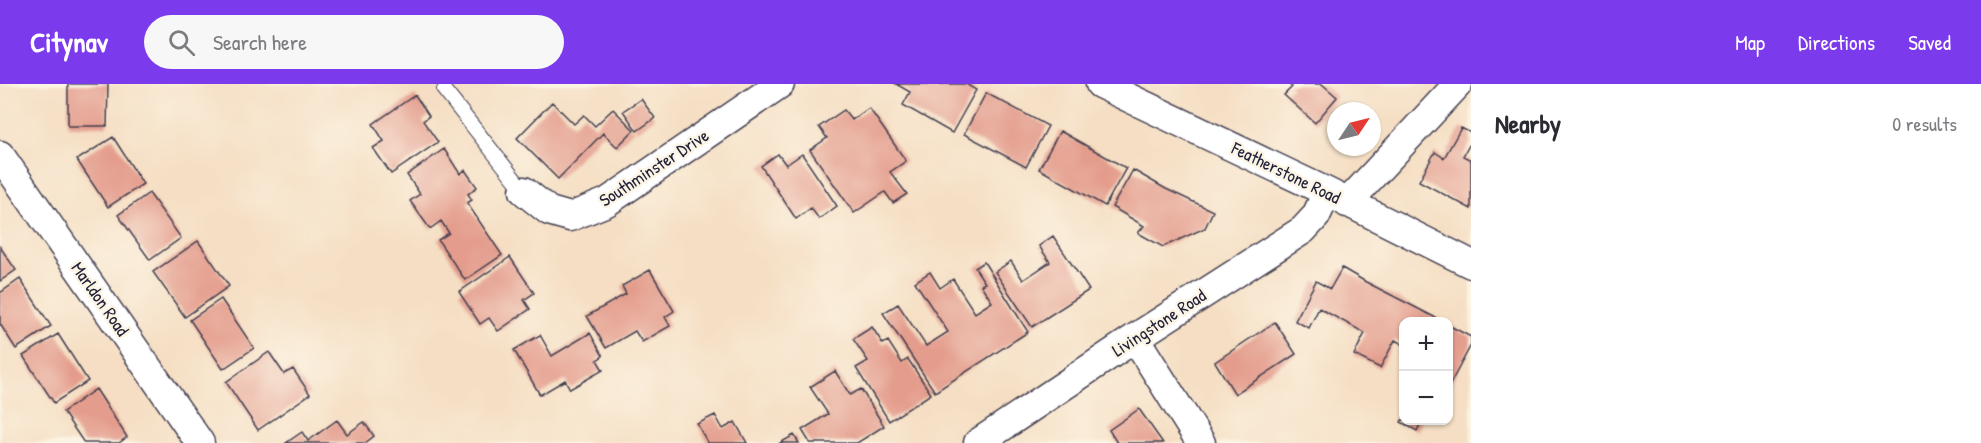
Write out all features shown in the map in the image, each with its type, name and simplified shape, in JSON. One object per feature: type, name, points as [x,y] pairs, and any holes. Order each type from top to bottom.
[{"type":"street","name":"Southminster Drive","points":[[524,191],[549,211],[570,217],[607,202],[780,84]]},
{"type":"street","name":"Featherstone Road","points":[[1100,84],[1471,264]]},
{"type":"street","name":"Livingstone Road","points":[[978,443],[1302,230],[1458,84]]},
{"type":"street","name":"Marldon Road","points":[[0,155],[200,443]]},
{"type":"street","points":[[1135,338],[1201,443]]},
{"type":"lane","points":[[444,90],[524,191]]},
{"type":"building","points":[[68,84],[108,84],[107,126],[68,126]]},
{"type":"building","points":[[896,84],[966,84],[976,90],[952,133],[903,105],[910,92]]},
{"type":"building","points":[[1288,84],[1322,84],[1337,97],[1333,102],[1327,102],[1327,109],[1315,123],[1284,95],[1292,87]]},
{"type":"building","points":[[986,93],[1048,126],[1026,167],[964,134]]},
{"type":"building","points":[[415,95],[429,116],[423,121],[438,142],[391,174],[373,148],[384,141],[373,124]]},
{"type":"building","points":[[641,99],[655,118],[637,131],[623,111]]},
{"type":"building","points":[[552,102],[574,124],[584,115],[595,126],[613,109],[634,130],[617,147],[603,133],[558,179],[517,138]]},
{"type":"building","points":[[869,108],[906,161],[890,172],[907,194],[893,203],[885,192],[854,213],[810,150],[827,138],[819,127],[844,110],[852,120]]},
{"type":"building","points":[[1461,128],[1471,133],[1471,142],[1463,156],[1471,160],[1471,209],[1419,181],[1435,152],[1444,158]]},
{"type":"building","points":[[1060,131],[1126,168],[1105,206],[1039,169]]},
{"type":"building","points":[[113,137],[143,184],[108,207],[77,160]]},
{"type":"building","points":[[444,149],[460,174],[465,170],[477,187],[468,194],[472,200],[467,203],[502,255],[465,280],[438,240],[449,233],[441,221],[430,229],[410,201],[420,194],[407,175]]},
{"type":"building","points":[[778,154],[786,165],[802,154],[837,206],[819,219],[811,208],[796,219],[761,166]]},
{"type":"building","points":[[1133,170],[1166,189],[1213,211],[1205,228],[1163,247],[1138,233],[1144,226],[1112,207]]},
{"type":"building","points":[[149,193],[181,238],[150,260],[118,215]]},
{"type":"building","points":[[1053,236],[1089,290],[1032,327],[995,272],[1011,261],[1023,280],[1050,262],[1039,246]]},
{"type":"building","points":[[198,241],[229,286],[185,317],[153,272]]},
{"type":"building","points":[[0,247],[16,270],[0,281]]},
{"type":"building","points":[[510,257],[534,293],[524,300],[530,309],[498,331],[489,318],[480,324],[459,292]]},
{"type":"building","points":[[984,262],[1028,332],[935,392],[883,313],[898,304],[926,346],[948,332],[915,282],[930,272],[940,288],[953,279],[975,313],[992,302],[981,285],[985,283],[975,268]]},
{"type":"building","points":[[1342,268],[1434,317],[1399,317],[1399,342],[1395,340],[1380,368],[1354,355],[1365,333],[1319,308],[1309,328],[1295,321],[1316,281],[1330,289]]},
{"type":"building","points":[[650,270],[674,311],[665,317],[670,326],[642,342],[635,331],[606,348],[587,316],[626,294],[622,286]]},
{"type":"building","points":[[20,279],[51,326],[16,349],[0,324],[0,293]]},
{"type":"building","points":[[221,299],[254,348],[223,369],[190,320]]},
{"type":"building","points":[[1275,322],[1296,354],[1235,394],[1215,362]]},
{"type":"building","points":[[872,327],[883,344],[888,341],[902,363],[908,359],[931,394],[889,421],[856,368],[868,361],[853,339]]},
{"type":"building","points":[[1453,328],[1471,337],[1471,345],[1453,379]]},
{"type":"building","points":[[590,333],[603,356],[597,360],[603,370],[570,389],[565,380],[540,395],[514,350],[540,335],[552,356]]},
{"type":"building","points":[[58,334],[88,381],[54,403],[23,356]]},
{"type":"building","points":[[269,352],[284,374],[293,369],[310,394],[258,430],[226,382]]},
{"type":"building","points":[[835,371],[850,395],[861,389],[884,426],[857,443],[810,443],[802,430],[828,414],[810,387]]},
{"type":"building","points":[[96,389],[127,437],[119,443],[84,443],[63,412]]},
{"type":"building","points":[[1139,409],[1163,443],[1117,443],[1109,430]]},
{"type":"building","points":[[715,415],[723,429],[735,422],[747,443],[708,443],[697,424]]},
{"type":"building","points":[[337,420],[347,434],[364,422],[374,436],[365,443],[286,443],[302,432],[308,441]]},
{"type":"building","points":[[1406,425],[1420,425],[1417,431]]},
{"type":"building","points":[[794,435],[799,443],[780,443]]}]
